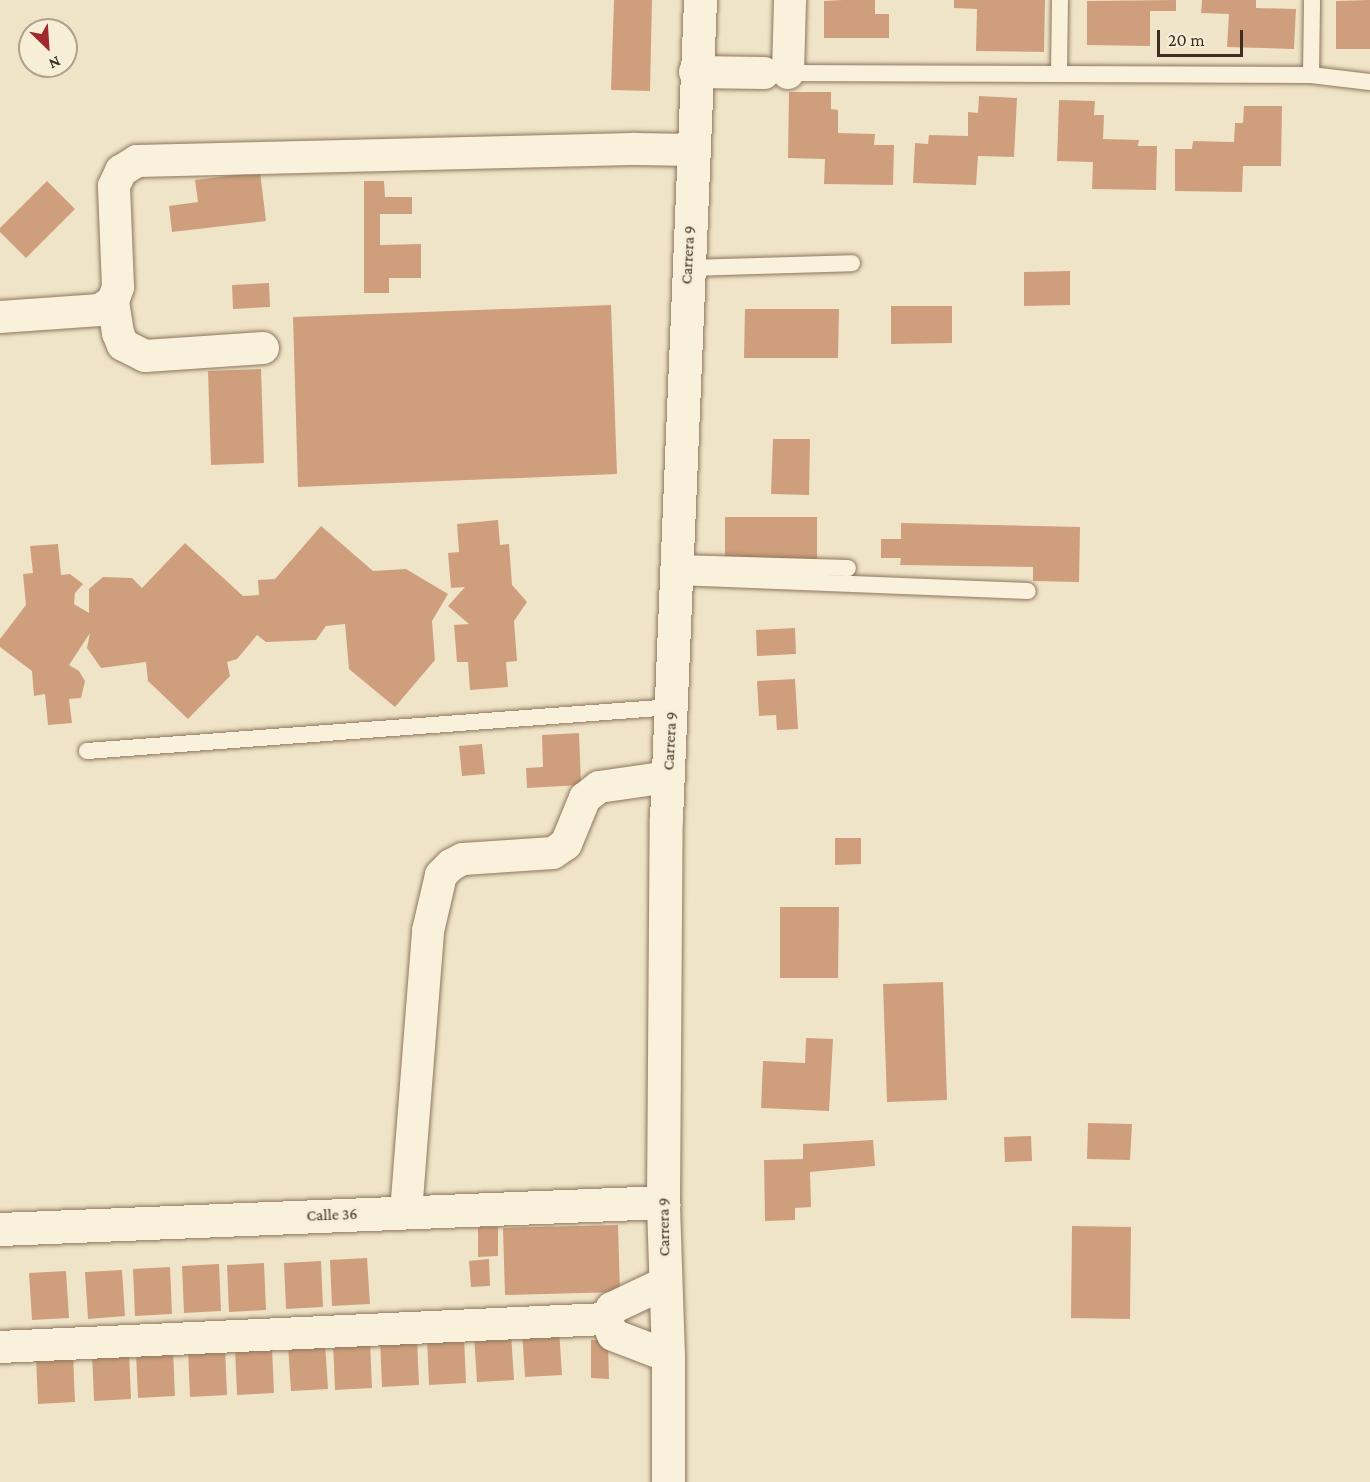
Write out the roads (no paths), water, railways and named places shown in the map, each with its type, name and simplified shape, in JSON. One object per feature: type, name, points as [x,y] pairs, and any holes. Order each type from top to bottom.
[{"type":"main road","name":"Carrera 9","points":[[669,1482],[663,1202],[668,777],[694,150],[695,72],[700,0]]},
{"type":"main road","name":"Calle 36","points":[[0,1229],[663,1202]]},
{"type":"street","points":[[695,72],[776,73],[790,0]]},
{"type":"street","points":[[263,348],[146,356],[123,345],[118,333],[113,301],[118,287],[114,186],[121,171],[137,161],[634,149],[694,150]]},
{"type":"street","points":[[0,318],[100,310],[113,301]]},
{"type":"street","points":[[406,1212],[428,931],[441,875],[451,865],[463,860],[553,853],[566,844],[585,798],[599,787],[668,777]]},
{"type":"street","points":[[606,1319],[612,1308],[665,1283]]},
{"type":"street","points":[[0,1347],[606,1319]]},
{"type":"street","points":[[606,1319],[613,1335],[668,1356]]},
{"type":"lane","points":[[1059,0],[1059,72]]},
{"type":"lane","points":[[1311,75],[1312,0]]},
{"type":"lane","points":[[776,73],[1059,72],[1311,75],[1370,82]]},
{"type":"lane","points":[[688,268],[852,263]]},
{"type":"lane","points":[[677,570],[848,568]]},
{"type":"lane","points":[[677,570],[1028,591]]},
{"type":"lane","points":[[87,751],[672,707]]}]
